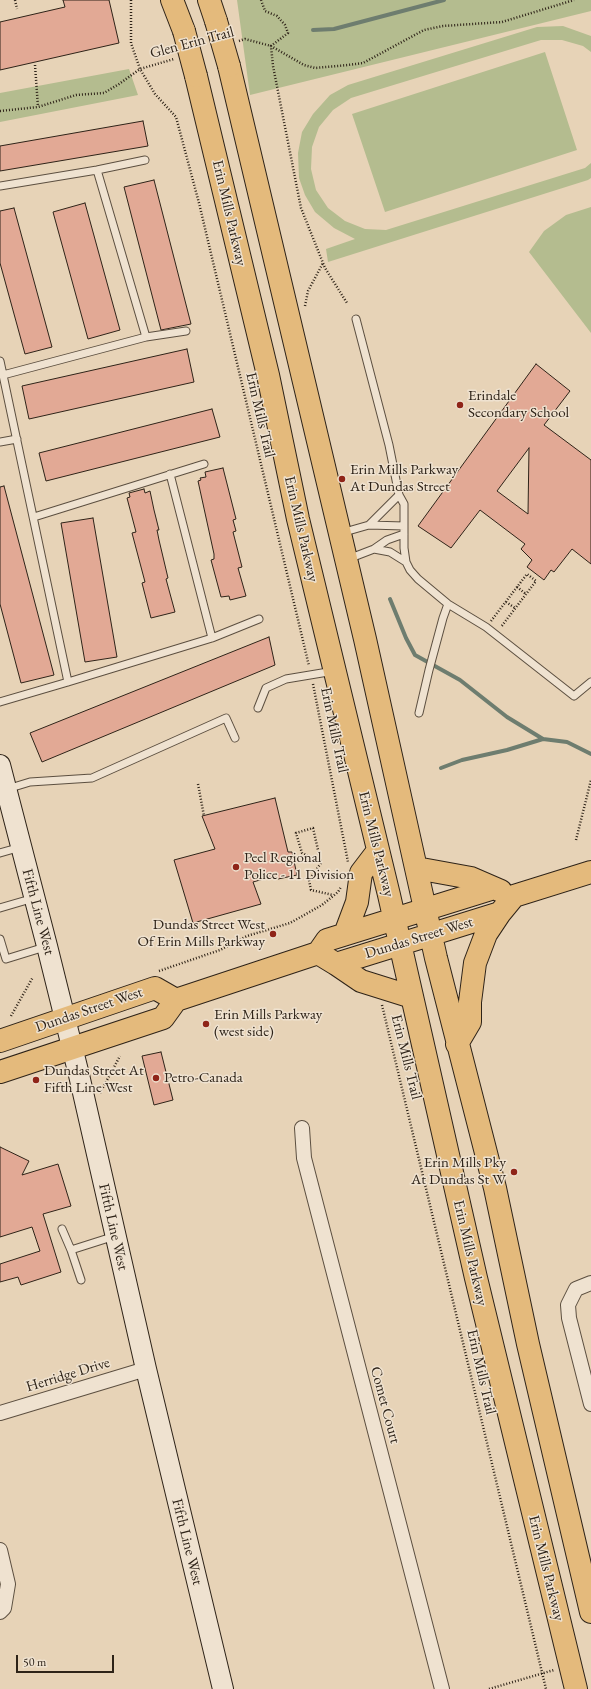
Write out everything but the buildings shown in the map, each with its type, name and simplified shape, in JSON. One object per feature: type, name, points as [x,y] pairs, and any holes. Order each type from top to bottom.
[{"type":"main road","name":"Erin Mills Parkway","points":[[172,0],[184,32],[196,76],[268,375],[298,520],[336,671],[476,1278],[576,1689]]},
{"type":"main road","points":[[209,0],[228,66],[346,559],[425,909],[457,1044],[495,1188],[528,1344],[591,1612]]},
{"type":"main road","points":[[345,934],[357,902],[361,873],[377,852]]},
{"type":"main road","points":[[416,868],[471,878],[514,896]]},
{"type":"main road","points":[[457,1044],[470,1022],[470,1002],[475,963],[486,934],[500,913],[514,896],[591,872]]},
{"type":"main road","name":"Dundas Street West","points":[[327,959],[327,940],[494,888]]},
{"type":"main road","name":"Dundas Street West","points":[[0,1072],[163,1018],[176,1000],[327,959],[400,945],[500,913]]},
{"type":"main road","points":[[327,959],[361,981],[412,997]]},
{"type":"main road","name":"Dundas Street West","points":[[0,1041],[155,988],[176,1000]]},
{"type":"street","name":"Fifth Line West","points":[[0,765],[34,898],[48,946],[146,1369],[223,1689]]},
{"type":"street","name":"Comet Court","points":[[302,1128],[304,1158],[442,1689]]},
{"type":"street","points":[[591,1283],[576,1289],[568,1305],[569,1318],[591,1404]]},
{"type":"street","name":"Herridge Drive","points":[[0,1413],[146,1369]]},
{"type":"street","points":[[0,1550],[8,1584],[4,1608],[0,1612]]},
{"type":"lane","points":[[0,186],[97,170],[145,160]]},
{"type":"lane","points":[[97,170],[146,337]]},
{"type":"lane","points":[[356,319],[389,445],[399,495],[404,504],[406,562],[410,570],[418,579],[448,604],[496,634],[574,696],[591,682]]},
{"type":"lane","points":[[3,375],[146,337],[186,331]]},
{"type":"lane","points":[[0,361],[68,682]]},
{"type":"lane","points":[[0,442],[17,439]]},
{"type":"lane","points":[[34,517],[204,464]]},
{"type":"lane","points":[[170,474],[212,638]]},
{"type":"lane","points":[[369,525],[399,495]]},
{"type":"lane","points":[[339,533],[369,525],[404,526]]},
{"type":"lane","points":[[346,559],[374,549],[387,540],[404,534]]},
{"type":"lane","points":[[374,549],[390,552],[406,562]]},
{"type":"lane","points":[[419,713],[432,658],[448,604]]},
{"type":"lane","points":[[0,702],[212,638],[259,619]]},
{"type":"lane","points":[[258,708],[266,688],[286,679],[336,671]]},
{"type":"lane","points":[[6,789],[30,782],[92,778],[226,718],[235,738]]},
{"type":"lane","points":[[0,853],[21,847]]},
{"type":"lane","points":[[0,908],[34,898]]},
{"type":"lane","points":[[0,939],[6,959],[48,946]]},
{"type":"lane","points":[[62,1229],[81,1280]]},
{"type":"lane","points":[[71,1250],[115,1236]]},
{"type":"path","points":[[15,0],[17,9]]},
{"type":"path","name":"Erin Mills Trail","points":[[131,0],[131,43],[140,69],[156,94],[176,117],[199,203],[311,675],[348,857],[348,868]]},
{"type":"path","points":[[261,0],[265,11],[277,16],[285,26],[288,33],[272,46],[273,66],[301,208],[323,263],[346,303]]},
{"type":"path","name":"Glen Erin Trail","points":[[238,42],[246,40],[272,46],[304,65],[315,68],[356,64],[363,63],[424,30],[443,26],[502,22],[574,0]]},
{"type":"path","name":"Glen Erin Trail","points":[[0,111],[38,107],[76,95],[104,93],[140,69],[178,58]]},
{"type":"path","points":[[35,65],[38,107]]},
{"type":"path","points":[[305,306],[308,291],[323,263]]},
{"type":"path","points":[[486,627],[527,574],[536,581],[496,634]]},
{"type":"path","points":[[517,588],[526,594]]},
{"type":"path","points":[[506,602],[515,608]]},
{"type":"path","points":[[576,840],[591,780]]},
{"type":"path","points":[[198,784],[204,816]]},
{"type":"path","points":[[321,863],[302,853],[296,833],[313,828],[321,863],[309,880],[311,890],[334,895]]},
{"type":"path","points":[[155,972],[220,950],[247,936],[290,923],[322,904],[338,892],[344,883]]},
{"type":"path","points":[[10,1016],[33,977]]},
{"type":"path","name":"Erin Mills Trail","points":[[381,1002],[546,1689]]},
{"type":"path","points":[[98,1096],[120,1056]]},
{"type":"path","points":[[489,1689],[570,1665]]},
{"type":"green space","points":[[237,0],[591,0],[591,11],[250,95]]},
{"type":"green space","points":[[563,26],[591,36],[591,52],[583,46],[562,40],[541,40],[351,98],[333,110],[319,127],[312,147],[311,169],[316,190],[328,208],[345,221],[365,229],[386,230],[585,168],[591,163],[591,178],[328,262],[326,249],[355,239],[334,228],[315,212],[305,195],[299,178],[298,153],[302,132],[313,114],[330,95],[348,85],[537,27]]},
{"type":"green space","points":[[545,52],[577,150],[385,212],[352,114]]},
{"type":"green space","points":[[129,69],[138,95],[0,122],[0,93]]},
{"type":"green space","points":[[591,207],[591,333],[529,252],[544,231],[566,215]]},
{"type":"waterway","points":[[313,30],[334,29],[444,0]]},
{"type":"waterway","points":[[390,599],[406,638],[415,655],[460,680],[507,717],[543,739]]},
{"type":"waterway","points":[[441,768],[462,760],[507,750],[543,739],[567,742],[591,754]]},
{"type":"place","name":"Erindale Secondary School","points":[[460,405]]},
{"type":"place","name":"Erin Mills Parkway At Dundas Street","points":[[342,479]]},
{"type":"place","name":"Peel Regional Police - 11 Division","points":[[236,867]]},
{"type":"place","name":"Dundas Street West Of Erin Mills Parkway","points":[[273,934]]},
{"type":"place","name":"Erin Mills Parkway (west side)","points":[[206,1024]]},
{"type":"place","name":"Petro-Canada","points":[[156,1078]]},
{"type":"place","name":"Dundas Street At Fifth Line West","points":[[36,1080]]},
{"type":"place","name":"Erin Mills Pky At Dundas St W","points":[[514,1172]]}]
